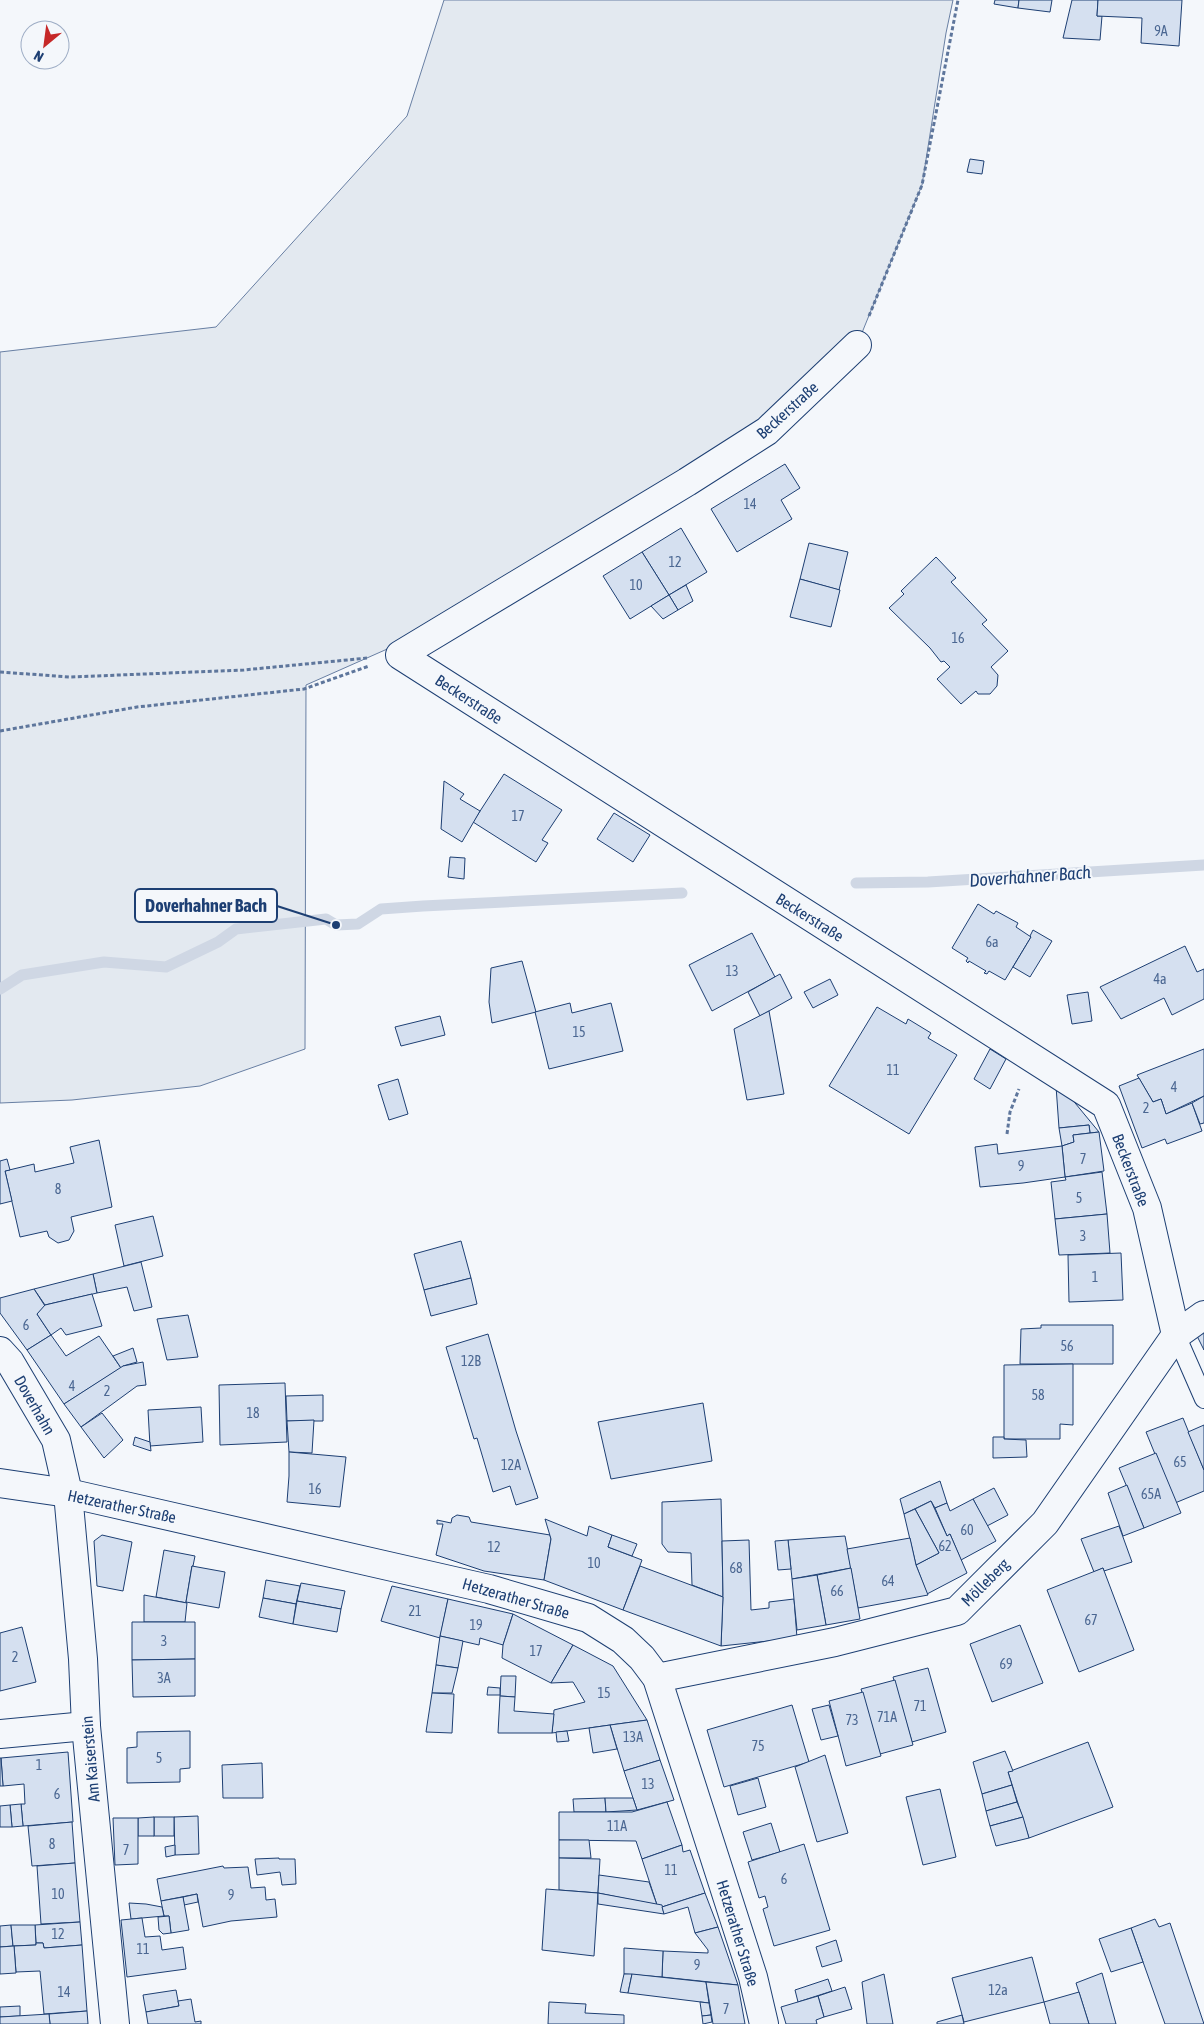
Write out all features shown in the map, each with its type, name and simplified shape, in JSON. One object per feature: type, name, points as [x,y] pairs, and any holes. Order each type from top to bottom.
[{"type":"street","name":"Beckerstraße","points":[[857,345],[767,431],[687,482],[400,655],[1106,1105],[1146,1208],[1176,1335]]},
{"type":"street","name":"Mölleberg","points":[[657,1678],[835,1642],[957,1611],[1045,1523],[1176,1335],[1204,1315]]},
{"type":"street","name":"Doverhahn","points":[[0,1350],[10,1362],[56,1440],[68,1493]]},
{"type":"street","name":"Hetzerather Straße","points":[[0,1483],[68,1493],[489,1589],[588,1618],[623,1640],[642,1658],[657,1678],[753,1977],[764,2024]]},
{"type":"street","name":"Am Kaiserstein","points":[[68,1493],[83,1659],[86,1726],[115,2024]]},
{"type":"street","points":[[0,1734],[86,1726]]},
{"type":"lane","points":[[1176,1335],[1204,1399]]},
{"type":"path","points":[[857,345],[922,185],[958,0]]},
{"type":"path","points":[[0,672],[70,676],[244,670],[400,655]]},
{"type":"path","points":[[0,731],[137,707],[304,689],[400,655]]},
{"type":"path","points":[[1007,1134],[1010,1112],[1020,1086],[1036,1061]]},
{"type":"shaded area","points":[[444,0],[953,0],[922,185],[857,345],[767,431],[473,611],[306,685],[305,1049],[200,1086],[72,1100],[0,1103],[0,352],[216,327],[407,116]]},
{"type":"building","points":[[995,0],[1019,0],[1018,8],[994,4]]},
{"type":"building","points":[[1019,0],[1052,0],[1050,12],[1018,8]]},
{"type":"building","points":[[1072,0],[1098,0],[1097,16],[1102,16],[1100,40],[1063,38]]},
{"type":"building","points":[[1098,0],[1182,0],[1179,46],[1141,43],[1142,18],[1097,16]]},
{"type":"building","points":[[970,159],[984,161],[982,174],[967,172]]},
{"type":"building","points":[[785,464],[800,488],[781,500],[792,519],[737,552],[711,509]]},
{"type":"building","points":[[681,528],[707,572],[669,595],[642,552]]},
{"type":"building","points":[[809,543],[848,552],[839,590],[800,579]]},
{"type":"building","points":[[642,552],[669,595],[630,619],[603,576]]},
{"type":"building","points":[[936,557],[956,578],[951,582],[987,620],[982,624],[1008,651],[991,667],[998,675],[997,686],[990,694],[978,694],[976,691],[961,704],[937,679],[950,667],[944,661],[941,662],[930,648],[889,608],[904,594],[901,591]]},
{"type":"building","points":[[800,579],[840,590],[831,627],[790,617]]},
{"type":"building","points":[[686,585],[693,601],[678,610],[669,595]]},
{"type":"building","points":[[669,595],[678,610],[663,619],[651,606]]},
{"type":"building","points":[[504,774],[562,810],[542,840],[548,843],[536,862],[473,822]]},
{"type":"building","points":[[444,781],[464,794],[460,799],[480,811],[462,842],[441,829]]},
{"type":"building","points":[[614,813],[650,835],[633,862],[597,839]]},
{"type":"building","points":[[450,857],[465,858],[464,879],[448,877]]},
{"type":"building","points":[[978,904],[994,914],[996,911],[1018,923],[1016,927],[1031,937],[1005,980],[989,971],[987,974],[984,973],[986,971],[969,961],[968,963],[966,961],[968,958],[952,948]]},
{"type":"building","points":[[1033,930],[1052,941],[1030,977],[1013,967],[1031,937]]},
{"type":"building","points":[[752,933],[775,977],[712,1011],[689,965]]},
{"type":"building","points":[[1185,946],[1197,972],[1204,969],[1204,999],[1172,1015],[1164,998],[1121,1019],[1100,987]]},
{"type":"building","points":[[522,961],[536,1012],[492,1023],[489,1002],[491,968]]},
{"type":"building","points":[[780,974],[792,998],[760,1016],[748,992]]},
{"type":"building","points":[[830,979],[838,995],[813,1008],[804,992]]},
{"type":"building","points":[[1088,992],[1092,1021],[1072,1024],[1067,995]]},
{"type":"building","points":[[570,1003],[572,1013],[611,1003],[623,1051],[549,1069],[535,1012]]},
{"type":"building","points":[[877,1007],[906,1024],[908,1019],[931,1033],[928,1038],[957,1055],[909,1134],[829,1086]]},
{"type":"building","points":[[769,1011],[784,1094],[747,1100],[734,1029]]},
{"type":"building","points":[[440,1016],[445,1035],[401,1046],[395,1027]]},
{"type":"building","points":[[990,1049],[1006,1059],[990,1089],[974,1079]]},
{"type":"building","points":[[1204,1049],[1204,1096],[1166,1114],[1161,1099],[1153,1102],[1137,1075]]},
{"type":"building","points":[[1139,1078],[1153,1102],[1161,1099],[1166,1114],[1192,1103],[1202,1131],[1167,1144],[1165,1139],[1142,1148],[1119,1086]]},
{"type":"building","points":[[398,1079],[408,1114],[389,1120],[378,1085]]},
{"type":"building","points":[[1056,1086],[1066,1092],[1099,1132],[1090,1133],[1089,1125],[1059,1128]]},
{"type":"building","points":[[1204,1096],[1204,1123],[1200,1124],[1192,1103]]},
{"type":"building","points":[[1089,1125],[1090,1133],[1073,1135],[1074,1142],[1062,1146],[1059,1128]]},
{"type":"building","points":[[1099,1132],[1104,1171],[1065,1177],[1062,1146],[1074,1142],[1073,1135]]},
{"type":"building","points":[[99,1140],[112,1207],[71,1217],[74,1231],[69,1240],[58,1243],[49,1237],[47,1231],[20,1237],[5,1171],[34,1164],[35,1172],[74,1163],[70,1147]]},
{"type":"building","points":[[997,1144],[998,1154],[1062,1146],[1065,1177],[980,1187],[975,1147]]},
{"type":"building","points":[[7,1159],[10,1170],[5,1171],[12,1201],[0,1204],[0,1161]]},
{"type":"building","points":[[1102,1172],[1107,1214],[1055,1219],[1051,1182],[1066,1180],[1065,1177]]},
{"type":"building","points":[[1107,1214],[1110,1253],[1059,1255],[1055,1219]]},
{"type":"building","points":[[153,1216],[163,1256],[124,1266],[115,1225]]},
{"type":"building","points":[[461,1241],[471,1278],[424,1290],[414,1254]]},
{"type":"building","points":[[1121,1253],[1123,1300],[1069,1302],[1068,1255]]},
{"type":"building","points":[[141,1262],[152,1307],[134,1311],[127,1287],[97,1293],[93,1274]]},
{"type":"building","points":[[93,1274],[97,1293],[45,1305],[34,1289]]},
{"type":"building","points":[[471,1278],[477,1304],[431,1316],[424,1290]]},
{"type":"building","points":[[34,1289],[45,1306],[37,1314],[51,1335],[27,1350],[0,1313],[0,1298]]},
{"type":"building","points":[[92,1294],[102,1326],[66,1335],[61,1328],[51,1335],[37,1314],[45,1305]]},
{"type":"building","points":[[188,1315],[198,1357],[167,1360],[157,1319]]},
{"type":"building","points":[[1041,1325],[1113,1325],[1113,1364],[1020,1364],[1021,1329],[1041,1328]]},
{"type":"building","points":[[1204,1327],[1204,1350],[1195,1332]]},
{"type":"building","points":[[488,1334],[516,1431],[538,1498],[516,1505],[510,1486],[493,1492],[477,1438],[474,1439],[446,1347]]},
{"type":"building","points":[[51,1335],[66,1356],[99,1336],[121,1368],[64,1404],[27,1350]]},
{"type":"building","points":[[133,1348],[137,1362],[121,1368],[113,1356]]},
{"type":"building","points":[[143,1362],[146,1385],[137,1386],[81,1427],[64,1404],[123,1366]]},
{"type":"building","points":[[1073,1364],[1073,1425],[1060,1424],[1060,1439],[1004,1439],[1004,1365]]},
{"type":"building","points":[[285,1383],[287,1442],[220,1445],[219,1385]]},
{"type":"building","points":[[323,1395],[323,1421],[287,1421],[286,1396]]},
{"type":"building","points":[[703,1403],[712,1461],[611,1479],[598,1422]]},
{"type":"building","points":[[201,1407],[203,1442],[150,1446],[148,1410]]},
{"type":"building","points":[[102,1413],[123,1440],[104,1458],[81,1427]]},
{"type":"building","points":[[1183,1418],[1204,1470],[1204,1491],[1175,1503],[1146,1432]]},
{"type":"building","points":[[314,1420],[312,1453],[289,1452],[287,1421]]},
{"type":"building","points":[[1204,1425],[1204,1470],[1188,1432]]},
{"type":"building","points":[[135,1437],[150,1442],[151,1451],[133,1445]]},
{"type":"building","points":[[993,1437],[1026,1440],[1027,1457],[993,1458]]},
{"type":"building","points":[[289,1452],[346,1457],[340,1507],[287,1502]]},
{"type":"building","points":[[1156,1453],[1181,1513],[1144,1528],[1119,1468]]},
{"type":"building","points":[[940,1481],[947,1503],[935,1508],[931,1501],[904,1514],[900,1499]]},
{"type":"building","points":[[1127,1485],[1144,1528],[1123,1536],[1108,1493]]},
{"type":"building","points":[[994,1488],[1008,1515],[987,1526],[973,1499]]},
{"type":"building","points":[[721,1499],[723,1597],[692,1585],[691,1553],[668,1552],[662,1544],[662,1502]]},
{"type":"building","points":[[973,1499],[996,1541],[961,1560],[950,1534],[947,1536],[935,1508],[947,1503],[950,1511]]},
{"type":"building","points":[[931,1501],[947,1536],[950,1534],[967,1573],[927,1594],[916,1565],[939,1553],[915,1509]]},
{"type":"building","points":[[915,1509],[939,1553],[916,1565],[904,1514]]},
{"type":"building","points":[[457,1515],[469,1517],[471,1522],[550,1535],[551,1539],[544,1580],[484,1571],[436,1555],[443,1524],[437,1524],[437,1520],[451,1523],[452,1518]]},
{"type":"building","points":[[545,1519],[587,1536],[589,1526],[612,1535],[608,1547],[642,1560],[623,1610],[544,1580],[551,1539]]},
{"type":"building","points":[[1119,1526],[1132,1562],[1104,1571],[1103,1568],[1094,1572],[1081,1539]]},
{"type":"building","points":[[102,1535],[132,1542],[123,1591],[97,1586],[94,1541]]},
{"type":"building","points":[[612,1535],[637,1544],[632,1556],[608,1547]]},
{"type":"building","points":[[845,1536],[851,1568],[792,1579],[788,1540]]},
{"type":"building","points":[[910,1538],[916,1565],[928,1595],[858,1608],[847,1549]]},
{"type":"building","points":[[749,1540],[751,1610],[769,1608],[769,1602],[794,1599],[797,1638],[721,1646],[723,1594],[722,1541]]},
{"type":"building","points":[[788,1540],[791,1569],[778,1570],[775,1541]]},
{"type":"building","points":[[164,1550],[195,1556],[187,1603],[156,1597]]},
{"type":"building","points":[[192,1566],[225,1572],[219,1608],[186,1602]]},
{"type":"building","points":[[640,1566],[723,1597],[721,1646],[623,1610]]},
{"type":"building","points":[[851,1568],[860,1619],[826,1625],[817,1575]]},
{"type":"building","points":[[1103,1568],[1134,1650],[1079,1672],[1047,1590]]},
{"type":"building","points":[[817,1575],[826,1625],[797,1630],[792,1579]]},
{"type":"building","points":[[266,1580],[300,1586],[296,1604],[263,1598]]},
{"type":"building","points":[[301,1583],[345,1591],[341,1609],[297,1601]]},
{"type":"building","points":[[392,1586],[448,1599],[440,1638],[381,1621]]},
{"type":"building","points":[[144,1595],[187,1603],[185,1622],[144,1622]]},
{"type":"building","points":[[263,1598],[296,1604],[293,1624],[259,1617]]},
{"type":"building","points":[[448,1599],[513,1614],[503,1645],[480,1638],[479,1645],[440,1636]]},
{"type":"building","points":[[297,1601],[341,1609],[337,1632],[293,1624]]},
{"type":"building","points":[[513,1614],[573,1645],[551,1683],[502,1658],[503,1645]]},
{"type":"building","points":[[132,1622],[195,1622],[195,1659],[132,1660]]},
{"type":"building","points":[[1020,1625],[1043,1683],[992,1702],[970,1644]]},
{"type":"building","points":[[22,1627],[36,1682],[0,1691],[0,1633]]},
{"type":"building","points":[[440,1636],[463,1641],[458,1668],[436,1665]]},
{"type":"building","points":[[573,1645],[613,1666],[647,1720],[552,1733],[554,1710],[585,1702],[573,1682],[551,1683]]},
{"type":"building","points":[[195,1659],[195,1696],[133,1697],[132,1660]]},
{"type":"building","points":[[436,1665],[458,1668],[452,1693],[432,1693]]},
{"type":"building","points":[[928,1668],[946,1732],[912,1742],[893,1677]]},
{"type":"building","points":[[501,1676],[516,1676],[515,1697],[500,1696]]},
{"type":"building","points":[[895,1680],[913,1745],[880,1754],[861,1689]]},
{"type":"building","points":[[488,1687],[500,1688],[500,1695],[487,1695]]},
{"type":"building","points":[[863,1692],[881,1756],[846,1766],[829,1701]]},
{"type":"building","points":[[432,1693],[454,1694],[452,1733],[426,1732]]},
{"type":"building","points":[[500,1696],[515,1697],[514,1711],[554,1714],[552,1733],[498,1733]]},
{"type":"building","points":[[792,1705],[809,1762],[724,1787],[707,1730]]},
{"type":"building","points":[[829,1705],[838,1736],[821,1740],[812,1709]]},
{"type":"building","points":[[647,1720],[660,1760],[624,1771],[610,1725]]},
{"type":"building","points":[[610,1725],[617,1749],[593,1753],[589,1728]]},
{"type":"building","points":[[190,1731],[190,1768],[180,1769],[180,1782],[127,1783],[127,1748],[137,1747],[137,1732]]},
{"type":"building","points":[[567,1731],[569,1741],[557,1742],[556,1732]]},
{"type":"building","points":[[1088,1742],[1113,1807],[1029,1838],[1008,1772]]},
{"type":"building","points":[[1005,1751],[1013,1771],[1008,1772],[1012,1785],[982,1794],[973,1762]]},
{"type":"building","points":[[68,1752],[73,1822],[23,1826],[21,1804],[25,1804],[24,1784],[3,1786],[1,1758]]},
{"type":"building","points":[[825,1755],[848,1833],[817,1842],[795,1767]]},
{"type":"building","points":[[1,1758],[3,1786],[0,1786]]},
{"type":"building","points":[[660,1760],[674,1800],[637,1810],[624,1771]]},
{"type":"building","points":[[262,1763],[263,1798],[223,1798],[222,1765]]},
{"type":"building","points":[[758,1778],[766,1807],[738,1815],[730,1786]]},
{"type":"building","points":[[1012,1785],[1017,1802],[986,1811],[982,1794]]},
{"type":"building","points":[[940,1789],[956,1857],[923,1865],[906,1797]]},
{"type":"building","points":[[605,1798],[606,1812],[574,1812],[573,1799]]},
{"type":"building","points":[[605,1798],[633,1798],[637,1810],[606,1812]]},
{"type":"building","points":[[667,1802],[682,1845],[642,1859],[636,1841],[559,1840],[559,1812],[632,1812]]},
{"type":"building","points":[[1017,1802],[1023,1817],[990,1826],[986,1811]]},
{"type":"building","points":[[21,1804],[23,1826],[12,1827],[10,1805]]},
{"type":"building","points":[[10,1805],[12,1827],[0,1827],[0,1806]]},
{"type":"building","points":[[198,1816],[199,1854],[175,1855],[174,1817]]},
{"type":"building","points":[[154,1817],[174,1817],[174,1836],[154,1836]]},
{"type":"building","points":[[154,1817],[154,1836],[138,1836],[138,1818]]},
{"type":"building","points":[[1023,1817],[1029,1838],[996,1846],[990,1826]]},
{"type":"building","points":[[113,1818],[138,1818],[138,1864],[115,1865]]},
{"type":"building","points":[[72,1822],[75,1863],[32,1866],[28,1826]]},
{"type":"building","points":[[771,1823],[780,1852],[752,1860],[743,1832]]},
{"type":"building","points":[[559,1840],[589,1840],[591,1858],[559,1858]]},
{"type":"building","points":[[804,1844],[830,1930],[774,1946],[763,1909],[768,1907],[765,1896],[759,1898],[748,1862]]},
{"type":"building","points":[[175,1845],[175,1855],[166,1857],[165,1847]]},
{"type":"building","points":[[682,1845],[683,1852],[690,1850],[705,1893],[662,1907],[657,1905],[642,1859]]},
{"type":"building","points":[[559,1858],[600,1859],[598,1893],[559,1890]]},
{"type":"building","points":[[255,1859],[295,1859],[296,1884],[282,1885],[280,1872],[257,1875]]},
{"type":"building","points":[[75,1863],[80,1922],[41,1924],[37,1866]]},
{"type":"building","points":[[223,1866],[224,1868],[248,1867],[251,1888],[265,1887],[266,1900],[275,1899],[277,1917],[231,1921],[203,1927],[197,1894],[161,1901],[157,1879]]},
{"type":"building","points":[[599,1875],[649,1882],[657,1905],[598,1893]]},
{"type":"building","points":[[546,1889],[598,1893],[594,1956],[542,1950]]},
{"type":"building","points":[[598,1893],[662,1905],[664,1914],[598,1904]]},
{"type":"building","points":[[705,1893],[718,1927],[695,1933],[688,1907],[664,1914],[662,1907]]},
{"type":"building","points":[[197,1894],[198,1902],[184,1905],[183,1897]]},
{"type":"building","points":[[183,1897],[189,1930],[171,1933],[169,1916],[164,1916],[161,1901]]},
{"type":"building","points":[[129,1903],[162,1907],[164,1916],[131,1919]]},
{"type":"building","points":[[169,1916],[171,1933],[163,1934],[159,1930],[158,1917]]},
{"type":"building","points":[[142,1918],[145,1937],[160,1936],[162,1950],[183,1947],[186,1969],[127,1977],[121,1920]]},
{"type":"building","points":[[1155,1919],[1159,1927],[1170,1923],[1204,2024],[1165,2024],[1131,1928]]},
{"type":"building","points":[[80,1922],[82,1945],[44,1948],[43,1943],[36,1943],[35,1925]]},
{"type":"building","points":[[11,1925],[13,1946],[0,1947],[0,1926]]},
{"type":"building","points":[[11,1925],[35,1925],[36,1945],[13,1946]]},
{"type":"building","points":[[718,1927],[738,1985],[662,1977],[663,1951],[708,1953],[708,1950],[695,1933]]},
{"type":"building","points":[[1131,1928],[1143,1962],[1111,1972],[1099,1939]]},
{"type":"building","points":[[836,1940],[842,1961],[822,1967],[816,1947]]},
{"type":"building","points":[[36,1943],[43,1943],[44,1948],[82,1945],[87,2011],[44,2014],[40,1971],[16,1972],[14,1946],[36,1945]]},
{"type":"building","points":[[14,1946],[16,1973],[0,1974],[0,1947]]},
{"type":"building","points":[[624,1948],[663,1951],[662,1977],[624,1974]]},
{"type":"building","points":[[1032,1957],[1044,2002],[964,2022],[952,1978]]},
{"type":"building","points":[[1102,1973],[1116,2024],[1089,2024],[1076,1983]]},
{"type":"building","points":[[624,1974],[632,1974],[628,1993],[620,1992]]},
{"type":"building","points":[[632,1974],[706,1982],[709,2003],[628,1993]]},
{"type":"building","points":[[884,1974],[893,2024],[867,2024],[862,1982]]},
{"type":"building","points":[[828,1979],[832,1991],[798,2002],[795,1990]]},
{"type":"building","points":[[706,1982],[738,1985],[745,2024],[713,2024]]},
{"type":"building","points":[[845,1987],[852,2009],[824,2017],[818,1996]]},
{"type":"building","points":[[176,1990],[179,2006],[146,2012],[143,1995]]},
{"type":"building","points":[[1079,1992],[1089,2024],[1050,2024],[1044,2002]]},
{"type":"building","points":[[818,1996],[824,2017],[816,2020],[817,2024],[786,2024],[781,2007]]},
{"type":"building","points":[[191,1999],[195,2022],[201,2021],[201,2024],[148,2024],[146,2012],[179,2006],[178,2001]]},
{"type":"building","points":[[549,2002],[586,2004],[585,2013],[624,2015],[624,2024],[548,2024]]},
{"type":"building","points":[[700,2002],[709,2003],[711,2015],[702,2016]]},
{"type":"building","points":[[20,2006],[20,2016],[0,2017],[0,2007]]},
{"type":"building","points":[[87,2011],[88,2024],[50,2024],[49,2014]]},
{"type":"building","points":[[49,2014],[50,2024],[0,2024],[0,2017]]},
{"type":"building","points":[[711,2015],[712,2022],[703,2024],[702,2016]]},
{"type":"building","points":[[962,2015],[964,2024],[937,2024],[937,2022]]},
{"type":"waterway","name":"Doverhahner Bach","points":[[856,883],[928,882],[1204,865]]},
{"type":"waterway","name":"Doverhahner Bach","points":[[0,989],[22,975],[104,962],[166,967],[218,942],[236,929],[326,919],[336,925],[358,924],[381,909],[682,893]]},
{"type":"place","name":"Doverhahner Bach","points":[[336,925]]}]
